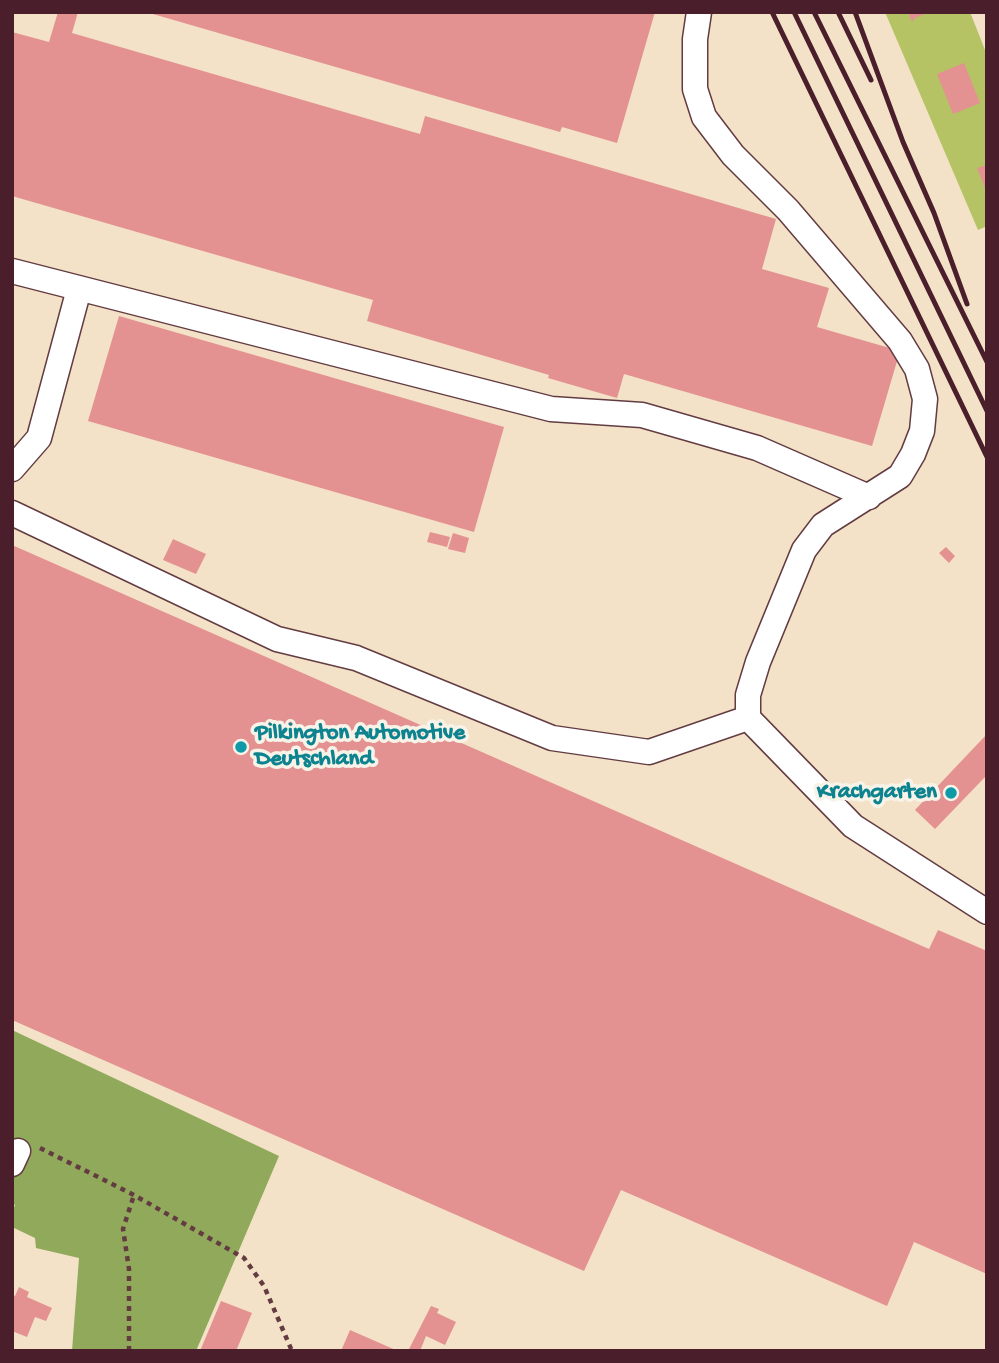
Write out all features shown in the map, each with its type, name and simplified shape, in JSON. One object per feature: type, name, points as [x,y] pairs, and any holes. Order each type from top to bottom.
[{"type":"street","points":[[699,12],[695,39],[695,89],[704,117],[733,155],[788,210],[900,341],[917,369],[925,399],[922,430],[914,454],[900,476],[823,524],[804,550],[758,662],[748,695],[747,718],[853,827],[987,912]]},
{"type":"street","points":[[12,271],[551,408],[642,415],[757,448],[869,497]]},
{"type":"street","points":[[12,468],[39,438],[79,289]]},
{"type":"street","points":[[12,513],[277,639],[356,659],[552,738],[649,751],[747,718]]},
{"type":"path","points":[[15,1157],[22,1139],[134,1195],[244,1258],[264,1286],[292,1351]]},
{"type":"path","points":[[130,1351],[129,1269],[123,1229],[134,1195]]},
{"type":"green space","points":[[885,12],[970,12],[987,55],[987,226],[978,230]]},
{"type":"green space","points":[[12,1030],[279,1156],[196,1351],[72,1351],[79,1258],[36,1248],[35,1238],[12,1227],[15,1205],[12,1203]]},
{"type":"building","points":[[58,12],[78,12],[72,33],[420,134],[425,116],[776,219],[762,269],[829,288],[817,327],[900,351],[872,446],[624,374],[617,398],[548,378],[549,375],[367,321],[373,300],[12,196],[12,32],[49,42]]},
{"type":"building","points":[[146,12],[655,12],[617,143],[562,127],[560,132]]},
{"type":"building","points":[[908,12],[930,12],[912,22]]},
{"type":"building","points":[[964,63],[980,103],[953,114],[937,74]]},
{"type":"building","points":[[987,165],[987,193],[977,168]]},
{"type":"building","points":[[119,316],[504,427],[474,532],[88,421]]},
{"type":"building","points":[[430,532],[450,537],[447,547],[427,542]]},
{"type":"building","points":[[453,533],[469,538],[465,553],[448,549]]},
{"type":"building","points":[[173,539],[206,554],[196,574],[163,560]]},
{"type":"building","name":"Pilkington Automotive Deutschland","points":[[12,545],[929,949],[938,930],[987,951],[987,1274],[914,1242],[887,1306],[621,1190],[584,1271],[12,1020]]},
{"type":"building","points":[[946,547],[955,556],[949,563],[939,553]]},
{"type":"building","name":"Krachgarten","points":[[987,734],[987,775],[935,829],[915,810]]},
{"type":"building","points":[[19,1287],[29,1292],[27,1297],[52,1308],[46,1321],[35,1317],[27,1337],[12,1331],[12,1295],[15,1296]]},
{"type":"building","points":[[221,1301],[252,1313],[236,1351],[200,1351]]},
{"type":"building","points":[[431,1306],[439,1309],[437,1313],[456,1322],[445,1345],[426,1336],[420,1351],[408,1351]]},
{"type":"building","points":[[350,1330],[398,1351],[341,1351]]},
{"type":"railway","points":[[772,12],[987,457]]},
{"type":"railway","points":[[794,12],[987,411]]},
{"type":"railway","points":[[814,12],[987,362]]},
{"type":"railway","points":[[838,12],[871,80]]},
{"type":"railway","points":[[855,12],[967,304]]},
{"type":"place","name":"Pilkington Automotive Deutschland","points":[[241,747]]},
{"type":"place","name":"Krachgarten","points":[[951,793]]}]
